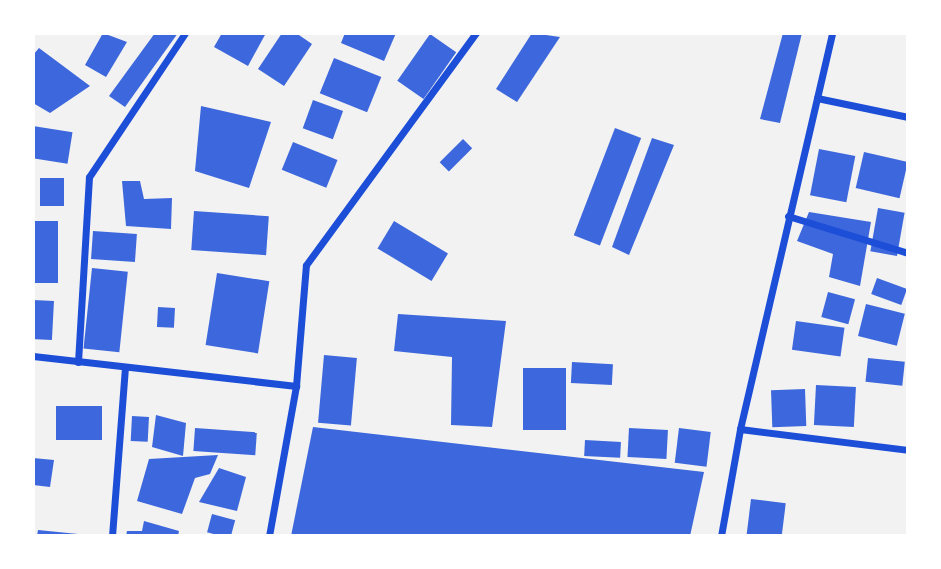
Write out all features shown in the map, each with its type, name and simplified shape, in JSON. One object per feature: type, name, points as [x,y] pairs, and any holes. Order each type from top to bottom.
[{"type":"street","points":[[78,362],[89,177],[185,33]]},
{"type":"street","points":[[269,536],[296,386],[306,265],[476,33]]},
{"type":"street","points":[[721,536],[740,429],[832,33]]},
{"type":"street","points":[[817,97],[908,117]]},
{"type":"street","points":[[788,216],[908,253]]},
{"type":"street","points":[[33,356],[125,369],[296,386]]},
{"type":"street","points":[[112,536],[125,369]]},
{"type":"street","points":[[740,429],[908,450]]},
{"type":"building","points":[[103,33],[127,42],[106,77],[85,65]]},
{"type":"building","points":[[155,33],[178,33],[125,107],[109,96]]},
{"type":"building","points":[[222,33],[266,33],[248,66],[214,47]]},
{"type":"building","points":[[282,33],[296,33],[312,44],[284,86],[258,69]]},
{"type":"building","points":[[345,33],[396,33],[384,61],[341,43]]},
{"type":"building","points":[[532,33],[560,37],[517,102],[496,89]]},
{"type":"building","points":[[783,33],[802,33],[780,123],[760,119]]},
{"type":"building","points":[[430,34],[456,52],[424,99],[397,81]]},
{"type":"building","points":[[39,48],[90,86],[50,113],[33,103],[33,55]]},
{"type":"building","points":[[334,58],[381,77],[367,112],[320,93]]},
{"type":"building","points":[[313,100],[343,111],[333,139],[303,128]]},
{"type":"building","points":[[201,106],[271,122],[249,188],[195,171]]},
{"type":"building","points":[[33,126],[73,132],[68,164],[33,158]]},
{"type":"building","points":[[615,128],[641,138],[600,245],[574,235]]},
{"type":"building","points":[[652,138],[674,145],[629,255],[612,247]]},
{"type":"building","points":[[463,139],[472,148],[449,172],[440,162]]},
{"type":"building","points":[[293,142],[338,160],[326,188],[282,170]]},
{"type":"building","points":[[819,149],[855,156],[846,202],[810,195]]},
{"type":"building","points":[[864,152],[908,162],[900,198],[856,188]]},
{"type":"building","points":[[40,178],[64,178],[64,206],[40,206]]},
{"type":"building","points":[[122,181],[140,181],[144,199],[172,198],[171,229],[126,226]]},
{"type":"building","points":[[878,208],[905,213],[897,256],[870,251]]},
{"type":"building","points":[[194,211],[269,216],[266,255],[191,250]]},
{"type":"building","points":[[809,212],[871,222],[860,286],[829,277],[833,254],[797,241]]},
{"type":"building","points":[[33,221],[58,221],[58,283],[33,283]]},
{"type":"building","points":[[394,221],[448,253],[432,281],[378,248]]},
{"type":"building","points":[[93,231],[137,234],[135,262],[91,259]]},
{"type":"building","points":[[92,268],[128,272],[119,352],[84,349]]},
{"type":"building","points":[[217,273],[269,281],[258,353],[206,345]]},
{"type":"building","points":[[877,278],[907,289],[901,305],[871,294]]},
{"type":"building","points":[[828,292],[855,299],[848,324],[821,317]]},
{"type":"building","points":[[33,300],[54,301],[52,340],[33,339]]},
{"type":"building","points":[[866,304],[905,314],[897,346],[858,336]]},
{"type":"building","points":[[158,307],[175,308],[174,328],[157,327]]},
{"type":"building","points":[[398,314],[506,321],[492,427],[451,425],[452,357],[394,351]]},
{"type":"building","points":[[796,321],[845,328],[840,357],[792,350]]},
{"type":"building","points":[[324,355],[357,358],[351,426],[318,423]]},
{"type":"building","points":[[868,358],[905,362],[902,386],[865,382]]},
{"type":"building","points":[[572,362],[613,364],[612,385],[571,383]]},
{"type":"building","points":[[523,368],[566,368],[566,430],[523,430]]},
{"type":"building","points":[[816,385],[856,387],[854,427],[814,425]]},
{"type":"building","points":[[805,389],[806,426],[772,427],[771,390]]},
{"type":"building","points":[[56,406],[102,406],[102,440],[56,440]]},
{"type":"building","points":[[156,415],[186,423],[183,456],[152,447]]},
{"type":"building","points":[[132,416],[149,417],[148,442],[131,441]]},
{"type":"building","points":[[313,427],[704,472],[690,536],[291,536]]},
{"type":"building","points":[[195,428],[257,432],[255,455],[193,451]]},
{"type":"building","points":[[629,428],[668,430],[666,459],[627,457]]},
{"type":"building","points":[[679,428],[711,432],[706,467],[675,463]]},
{"type":"building","points":[[585,440],[621,442],[620,458],[584,456]]},
{"type":"building","points":[[218,455],[210,474],[195,478],[182,514],[137,501],[149,459]]},
{"type":"building","points":[[33,458],[54,460],[50,487],[33,485]]},
{"type":"building","points":[[219,468],[246,477],[237,511],[199,502]]},
{"type":"building","points":[[751,499],[786,503],[782,536],[746,536]]},
{"type":"building","points":[[212,514],[235,520],[231,536],[207,532]]},
{"type":"building","points":[[144,521],[179,531],[178,536],[126,536],[127,531],[142,531]]},
{"type":"building","points":[[38,530],[78,534],[78,536],[37,536]]}]
